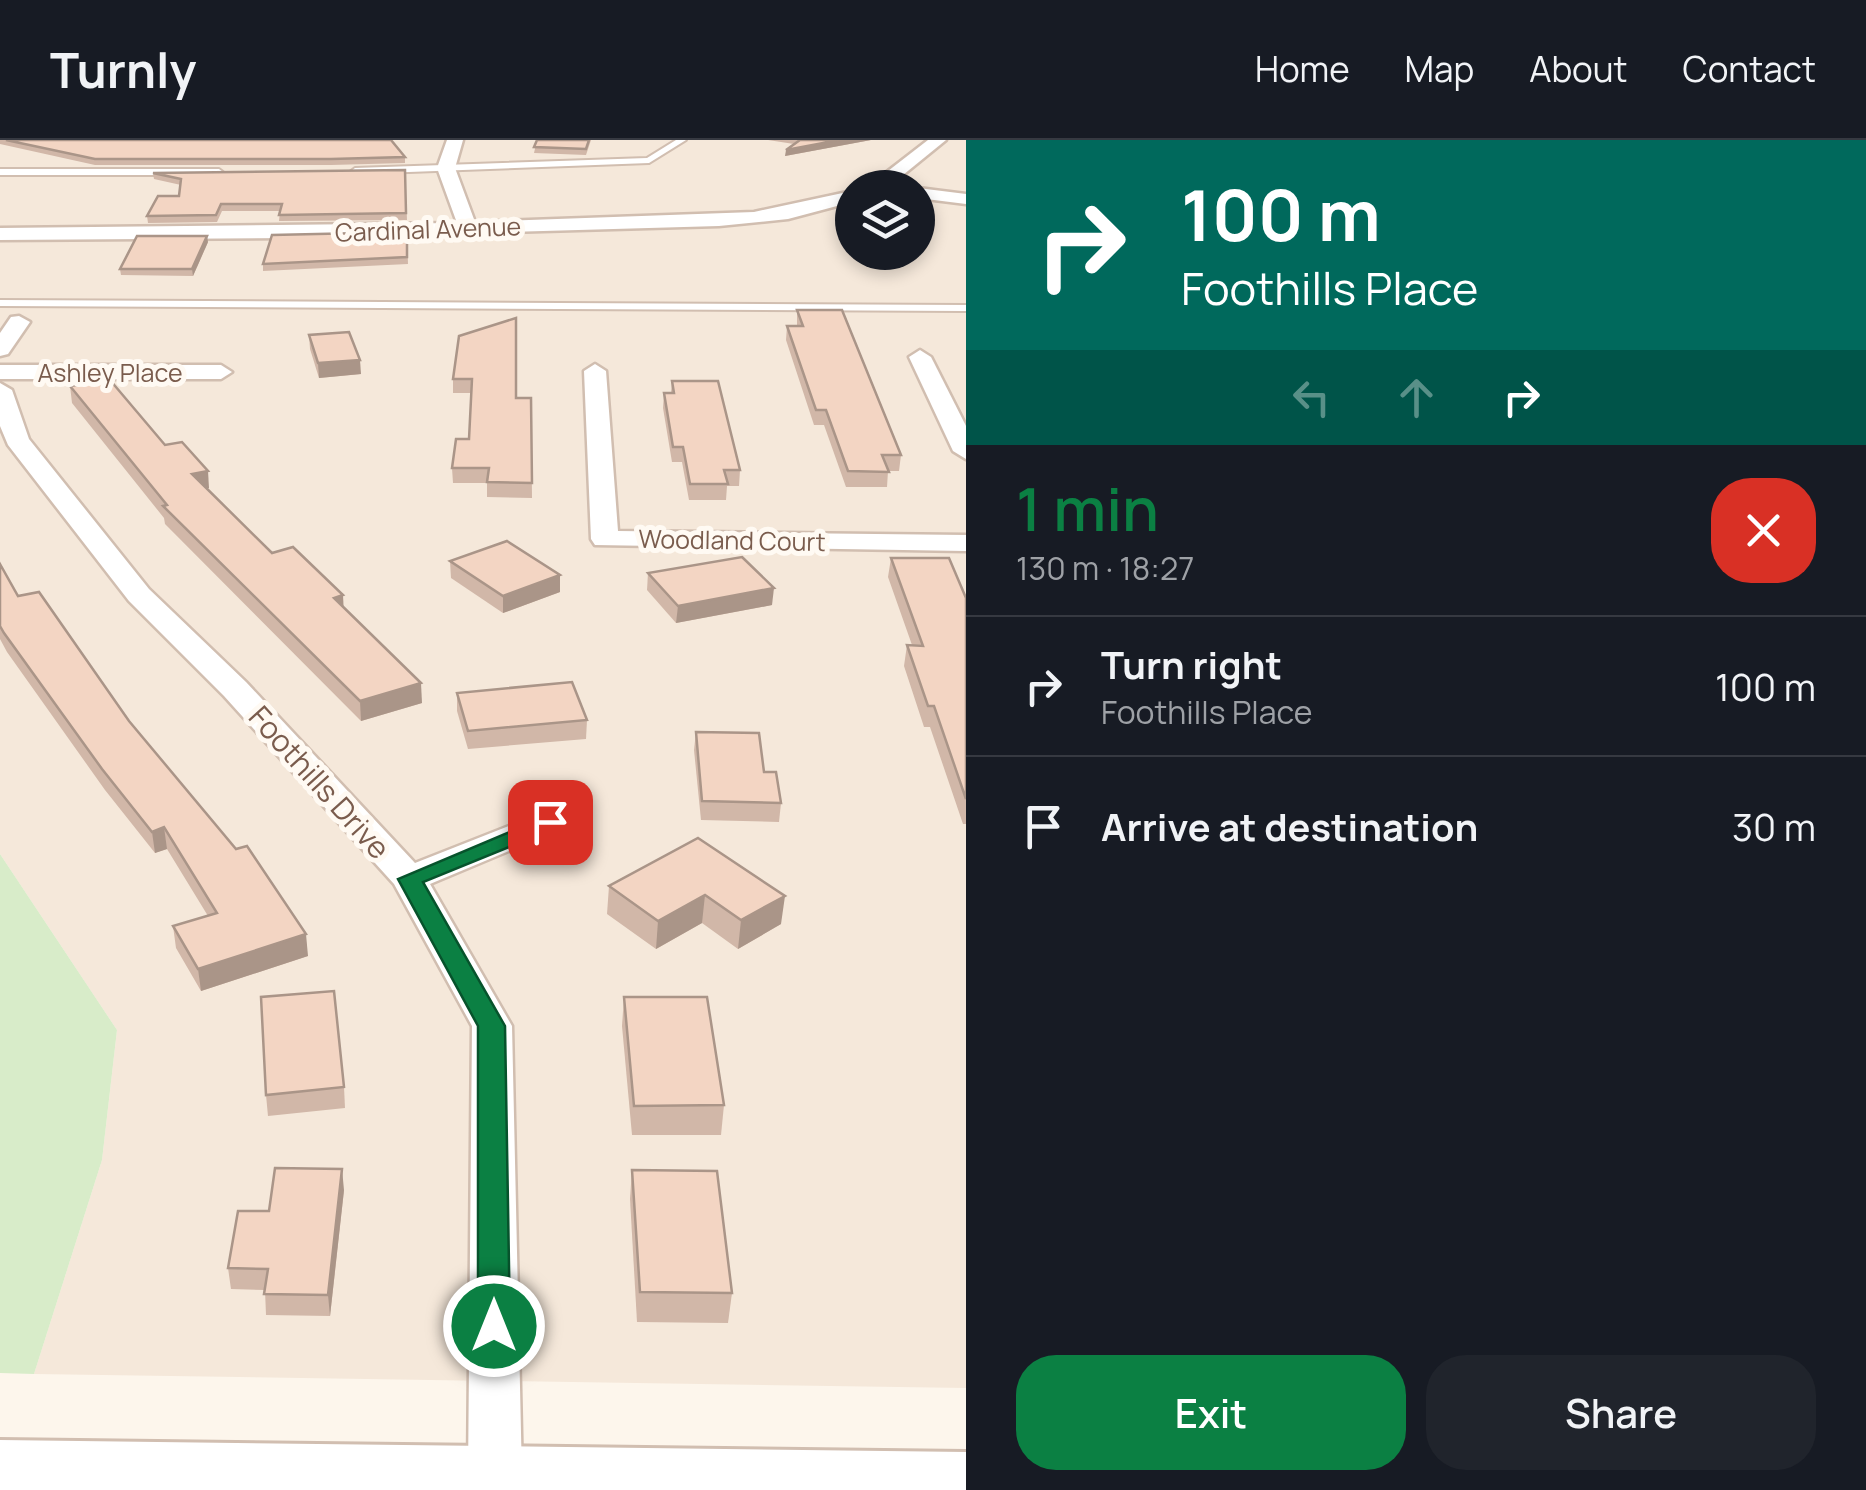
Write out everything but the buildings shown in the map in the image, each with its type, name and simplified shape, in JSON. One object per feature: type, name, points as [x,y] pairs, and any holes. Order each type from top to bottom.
[{"type":"street","points":[[455,140],[446,168],[468,228]]},
{"type":"street","points":[[898,170],[938,140]]},
{"type":"street","points":[[935,195],[966,199]]},
{"type":"street","name":"Cardinal Avenue","points":[[0,234],[192,236],[468,228],[755,216],[835,203]]},
{"type":"street","points":[[0,349],[20,322]]},
{"type":"street","points":[[920,357],[958,419],[966,451]]},
{"type":"street","name":"Woodland Court","points":[[594,371],[605,538],[966,543]]},
{"type":"street","name":"Ashley Place","points":[[0,372],[221,372]]},
{"type":"street","name":"Foothills Drive","points":[[0,390],[17,440],[139,594],[235,689],[410,879],[492,1026],[495,1477]]},
{"type":"street","points":[[410,879],[550,822]]},
{"type":"street","points":[[0,1469],[966,1481]]},
{"type":"lane","points":[[350,172],[649,160],[682,140]]},
{"type":"lane","points":[[0,172],[234,172]]},
{"type":"lane","points":[[0,303],[966,308]]},
{"type":"shaded area","points":[[0,140],[966,140],[966,305],[0,299]]},
{"type":"shaded area","points":[[0,306],[966,312],[966,1388],[34,1374],[102,1160],[117,1030],[0,854]]},
{"type":"green space","points":[[0,854],[117,1030],[102,1160],[34,1374],[0,1373]]},
{"type":"route","points":[[494,1326],[492,1026],[410,879],[550,822]]}]
